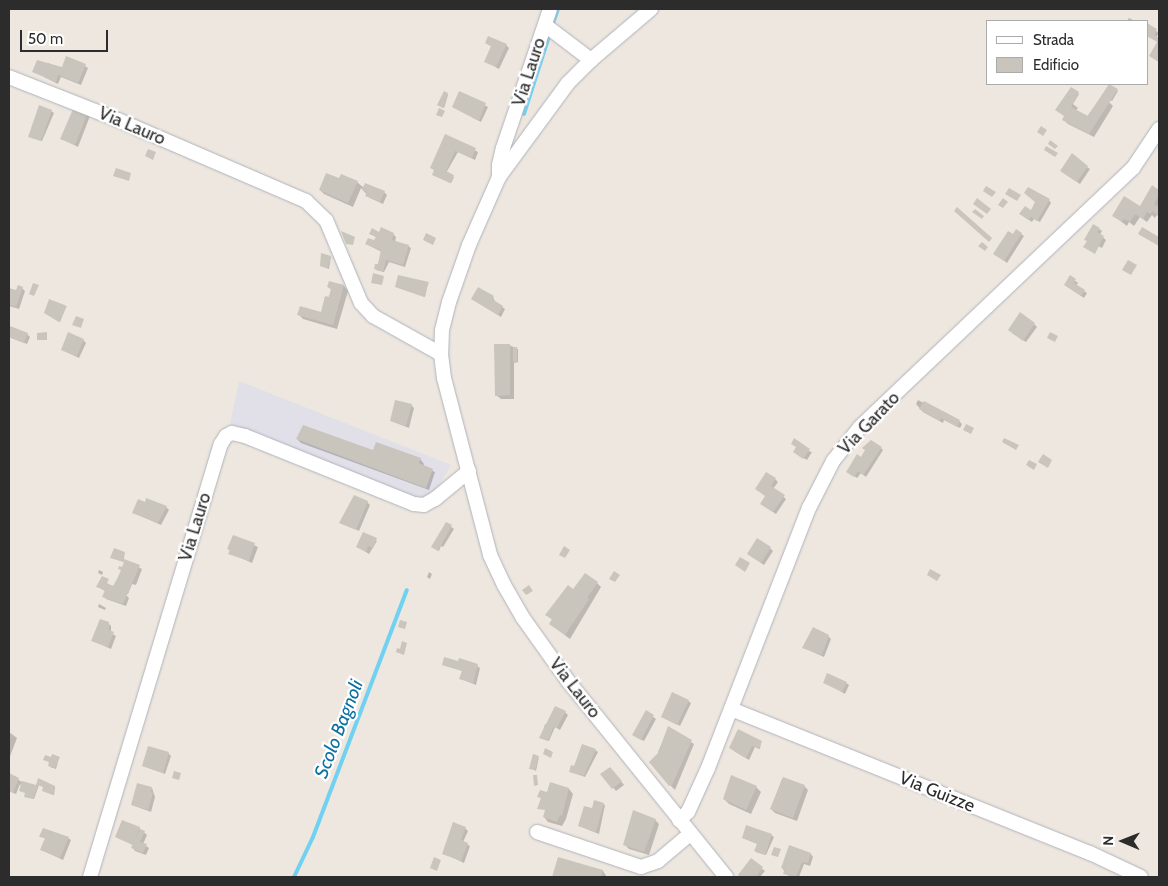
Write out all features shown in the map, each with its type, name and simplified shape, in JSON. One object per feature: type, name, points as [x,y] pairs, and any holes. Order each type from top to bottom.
[{"type":"street","name":"Via Lauro","points":[[499,177],[499,165],[503,148],[550,9]]},
{"type":"street","name":"Via Lauro","points":[[651,9],[591,60],[568,83],[499,177],[469,245],[449,302],[442,330],[441,354],[444,378],[490,555],[513,601],[568,681],[726,877]]},
{"type":"street","name":"Via Lauro","points":[[545,25],[591,60]]},
{"type":"street","name":"Via Lauro","points":[[9,77],[118,120],[306,201],[326,220],[361,303],[373,316],[441,354]]},
{"type":"street","name":"Via Garato","points":[[679,820],[688,812],[731,709],[809,508],[833,461],[860,428],[1133,168],[1159,129]]},
{"type":"street","name":"Via Lauro","points":[[90,877],[215,463],[226,436],[232,433],[244,436],[414,504],[424,505],[435,499],[469,471]]},
{"type":"street","name":"Via Guizze","points":[[731,709],[1090,853],[1141,877]]},
{"type":"street","points":[[537,832],[641,867],[658,861],[690,834]]},
{"type":"shaded area","points":[[239,381],[451,465],[432,497],[418,500],[230,425]]},
{"type":"building","points":[[1148,24],[1157,29],[1154,35],[1159,38],[1159,62],[1149,56],[1157,42],[1148,37]]},
{"type":"building","points":[[488,36],[507,44],[496,67],[484,62],[491,46],[485,43]]},
{"type":"building","points":[[66,56],[86,64],[78,83],[58,75],[56,82],[32,72],[37,60],[62,67]]},
{"type":"building","points":[[1108,85],[1118,89],[1089,134],[1062,120],[1064,116],[1055,110],[1071,87],[1079,92],[1071,107],[1088,116]]},
{"type":"building","points":[[444,91],[448,93],[443,108],[437,105]]},
{"type":"building","points":[[459,91],[486,103],[479,121],[452,107]]},
{"type":"building","points":[[39,105],[52,110],[41,141],[28,137]]},
{"type":"building","points":[[74,107],[88,112],[75,145],[60,139]]},
{"type":"building","points":[[439,108],[445,111],[442,117],[436,115]]},
{"type":"building","points":[[1041,126],[1047,130],[1043,136],[1037,132]]},
{"type":"building","points":[[445,134],[476,148],[472,158],[455,151],[446,171],[454,175],[450,183],[432,175],[434,170],[430,168]]},
{"type":"building","points":[[1050,140],[1058,146],[1055,149],[1048,144]]},
{"type":"building","points":[[1046,146],[1058,153],[1055,157],[1044,150]]},
{"type":"building","points":[[148,149],[156,152],[153,160],[145,156]]},
{"type":"building","points":[[1072,153],[1088,166],[1077,182],[1060,171]]},
{"type":"building","points":[[116,168],[131,173],[129,181],[113,176]]},
{"type":"building","points":[[326,173],[339,178],[341,174],[358,181],[348,203],[319,190]]},
{"type":"building","points":[[365,183],[385,191],[380,202],[365,196],[367,192],[362,190]]},
{"type":"building","points":[[1152,185],[1159,190],[1159,196],[1154,204],[1159,207],[1158,215],[1152,211],[1151,214],[1147,212],[1143,219],[1135,214],[1130,222],[1124,219],[1122,222],[1112,216],[1124,196],[1140,206]]},
{"type":"building","points":[[986,186],[996,192],[992,197],[983,191]]},
{"type":"building","points":[[1028,187],[1050,199],[1037,221],[1031,217],[1029,220],[1019,214],[1025,206],[1031,210],[1035,202],[1024,193]]},
{"type":"building","points":[[1009,188],[1021,195],[1017,201],[1005,194]]},
{"type":"building","points":[[977,198],[991,209],[987,214],[973,204]]},
{"type":"building","points":[[1003,198],[1008,202],[1003,208],[998,205]]},
{"type":"building","points":[[957,207],[992,238],[989,242],[954,211]]},
{"type":"building","points":[[975,209],[984,216],[982,219],[972,212]]},
{"type":"building","points":[[1093,224],[1100,228],[1097,232],[1104,236],[1095,254],[1083,247],[1087,241],[1084,240]]},
{"type":"building","points":[[381,227],[394,233],[392,240],[409,245],[403,265],[386,260],[383,272],[374,269],[375,264],[378,264],[381,250],[365,244],[368,238],[374,240],[376,237],[369,234],[372,228],[379,232]]},
{"type":"building","points":[[1142,227],[1159,237],[1159,246],[1138,234]]},
{"type":"building","points":[[1016,229],[1022,233],[1004,261],[993,254],[1008,231],[1013,234]]},
{"type":"building","points":[[341,231],[355,237],[353,245],[346,244]]},
{"type":"building","points":[[426,233],[436,238],[433,245],[423,240]]},
{"type":"building","points":[[982,242],[988,247],[985,251],[978,246]]},
{"type":"building","points":[[321,253],[331,256],[328,268],[320,266]]},
{"type":"building","points":[[1128,260],[1137,265],[1131,275],[1122,270]]},
{"type":"building","points":[[373,273],[384,276],[382,285],[371,283]]},
{"type":"building","points":[[398,275],[429,282],[424,297],[395,287]]},
{"type":"building","points":[[1070,275],[1076,279],[1074,283],[1085,290],[1081,296],[1064,285]]},
{"type":"building","points":[[329,281],[344,285],[333,325],[297,315],[300,306],[321,312],[325,296],[329,297],[331,288],[327,287]]},
{"type":"building","points":[[33,283],[39,285],[34,296],[29,294]]},
{"type":"building","points":[[18,285],[23,287],[16,307],[9,305],[9,288],[16,290]]},
{"type":"building","points":[[478,287],[494,296],[492,299],[503,306],[498,315],[471,299]]},
{"type":"building","points":[[49,299],[67,306],[59,322],[44,313]]},
{"type":"building","points":[[1020,312],[1035,323],[1023,341],[1008,330]]},
{"type":"building","points":[[76,316],[84,319],[81,328],[72,325]]},
{"type":"building","points":[[10,326],[28,333],[24,343],[9,337]]},
{"type":"building","points":[[47,332],[47,340],[37,340],[37,333]]},
{"type":"building","points":[[68,332],[84,339],[77,356],[61,350]]},
{"type":"building","points":[[1050,332],[1058,336],[1055,342],[1047,338]]},
{"type":"building","points":[[494,344],[510,344],[510,395],[495,396]]},
{"type":"building","points":[[513,347],[517,347],[517,362],[513,362]]},
{"type":"building","points":[[395,400],[412,404],[406,426],[390,421]]},
{"type":"building","points":[[924,401],[960,420],[957,427],[941,418],[940,421],[919,409]]},
{"type":"building","points":[[966,424],[974,428],[971,434],[963,430]]},
{"type":"building","points":[[303,425],[373,450],[376,442],[421,458],[419,463],[433,469],[426,488],[296,439]]},
{"type":"building","points":[[794,438],[810,449],[803,459],[793,452],[796,447],[791,444]]},
{"type":"building","points":[[1004,438],[1019,445],[1016,450],[1002,442]]},
{"type":"building","points":[[871,440],[882,447],[863,475],[858,471],[854,477],[846,472],[857,454],[861,457],[865,450],[862,448]]},
{"type":"building","points":[[1043,454],[1052,460],[1048,468],[1038,462]]},
{"type":"building","points":[[1029,460],[1037,464],[1034,470],[1026,465]]},
{"type":"building","points":[[766,472],[776,478],[771,486],[785,495],[773,512],[760,504],[765,496],[755,489]]},
{"type":"building","points":[[354,495],[368,501],[356,530],[339,523]]},
{"type":"building","points":[[146,498],[167,506],[158,523],[132,513],[138,499],[145,502]]},
{"type":"building","points":[[446,522],[452,525],[438,551],[431,547]]},
{"type":"building","points":[[363,532],[377,538],[373,548],[368,546],[366,552],[356,547]]},
{"type":"building","points":[[233,535],[255,543],[249,561],[228,554],[230,550],[227,549]]},
{"type":"building","points":[[757,538],[771,547],[761,563],[747,554]]},
{"type":"building","points":[[564,546],[570,550],[565,558],[559,555]]},
{"type":"building","points":[[114,548],[125,552],[124,559],[140,565],[123,604],[102,597],[105,590],[96,587],[102,576],[109,579],[107,583],[113,586],[117,579],[121,570],[118,569],[119,566],[122,567],[124,562],[110,558]]},
{"type":"building","points":[[740,557],[750,563],[745,572],[735,565]]},
{"type":"building","points":[[930,569],[941,575],[937,581],[927,575]]},
{"type":"building","points":[[614,571],[620,575],[615,582],[609,579]]},
{"type":"building","points":[[585,573],[598,582],[565,635],[549,624],[552,619],[545,615],[568,585],[573,589]]},
{"type":"building","points":[[529,585],[533,591],[526,595],[522,590]]},
{"type":"building","points":[[100,619],[109,622],[109,630],[114,632],[108,647],[91,641]]},
{"type":"building","points":[[400,620],[407,622],[405,629],[398,627]]},
{"type":"building","points":[[813,627],[829,635],[822,655],[802,648]]},
{"type":"building","points":[[402,641],[407,643],[404,655],[396,652],[397,648],[400,649]]},
{"type":"building","points":[[444,657],[458,661],[459,658],[478,664],[473,683],[459,679],[462,671],[442,665]]},
{"type":"building","points":[[827,673],[847,682],[842,692],[823,683]]},
{"type":"building","points":[[672,692],[689,700],[677,725],[661,717]]},
{"type":"building","points":[[555,706],[566,711],[557,728],[554,726],[548,741],[539,738]]},
{"type":"building","points":[[646,710],[654,715],[641,740],[632,735]]},
{"type":"building","points":[[668,726],[692,740],[672,785],[669,786],[649,762],[658,753]]},
{"type":"building","points":[[738,729],[762,741],[759,749],[752,746],[746,758],[729,748]]},
{"type":"building","points":[[582,744],[596,749],[584,776],[569,772],[571,765],[574,766]]},
{"type":"building","points":[[148,746],[169,752],[163,773],[142,766]]},
{"type":"building","points":[[545,748],[553,752],[551,758],[543,754]]},
{"type":"building","points":[[52,754],[60,757],[55,768],[48,766],[49,762],[43,760],[45,755],[51,757]]},
{"type":"building","points":[[533,754],[539,756],[535,770],[529,769]]},
{"type":"building","points":[[610,767],[622,781],[612,789],[600,774]]},
{"type":"building","points":[[174,771],[181,773],[179,780],[172,778]]},
{"type":"building","points":[[9,773],[19,778],[13,793],[9,791]]},
{"type":"building","points":[[533,775],[537,775],[538,785],[534,786]]},
{"type":"building","points":[[731,775],[757,786],[746,810],[723,799]]},
{"type":"building","points":[[783,777],[805,785],[793,818],[770,809]]},
{"type":"building","points":[[38,778],[55,786],[53,795],[42,791],[43,787],[38,785],[33,799],[24,797],[25,793],[19,791],[22,781],[36,785]]},
{"type":"building","points":[[550,782],[569,788],[562,816],[560,815],[557,822],[543,817],[545,810],[537,809],[541,798],[537,797],[540,790],[547,792]]},
{"type":"building","points":[[137,783],[152,787],[151,792],[153,793],[148,810],[131,805]]},
{"type":"building","points":[[594,800],[604,803],[596,832],[578,826],[584,806],[592,808]]},
{"type":"building","points":[[633,810],[656,819],[644,852],[623,845]]},
{"type":"building","points":[[122,820],[140,827],[133,845],[115,837]]},
{"type":"building","points":[[453,822],[466,827],[461,840],[468,843],[461,861],[442,854]]},
{"type":"building","points":[[746,825],[772,834],[765,855],[754,851],[757,844],[742,838]]},
{"type":"building","points":[[43,828],[69,837],[60,858],[40,850],[45,838],[39,837]]},
{"type":"building","points":[[140,829],[145,831],[140,842],[147,844],[143,853],[131,848]]},
{"type":"building","points":[[789,845],[811,853],[808,863],[802,862],[796,877],[783,874],[785,869],[781,868]]},
{"type":"building","points":[[774,847],[781,849],[778,857],[771,855]]},
{"type":"building","points":[[434,857],[441,860],[437,871],[430,868]]},
{"type":"building","points":[[558,857],[603,870],[601,877],[552,877]]},
{"type":"building","points":[[751,858],[763,867],[756,877],[741,877],[738,875]]},
{"type":"waterway","name":"Scolo Bagnoli","points":[[552,26],[558,9]]},
{"type":"waterway","name":"Scolo Bagnoli","points":[[524,114],[550,33]]},
{"type":"waterway","name":"Scolo Bagnoli","points":[[294,877],[313,837],[407,590]]}]
